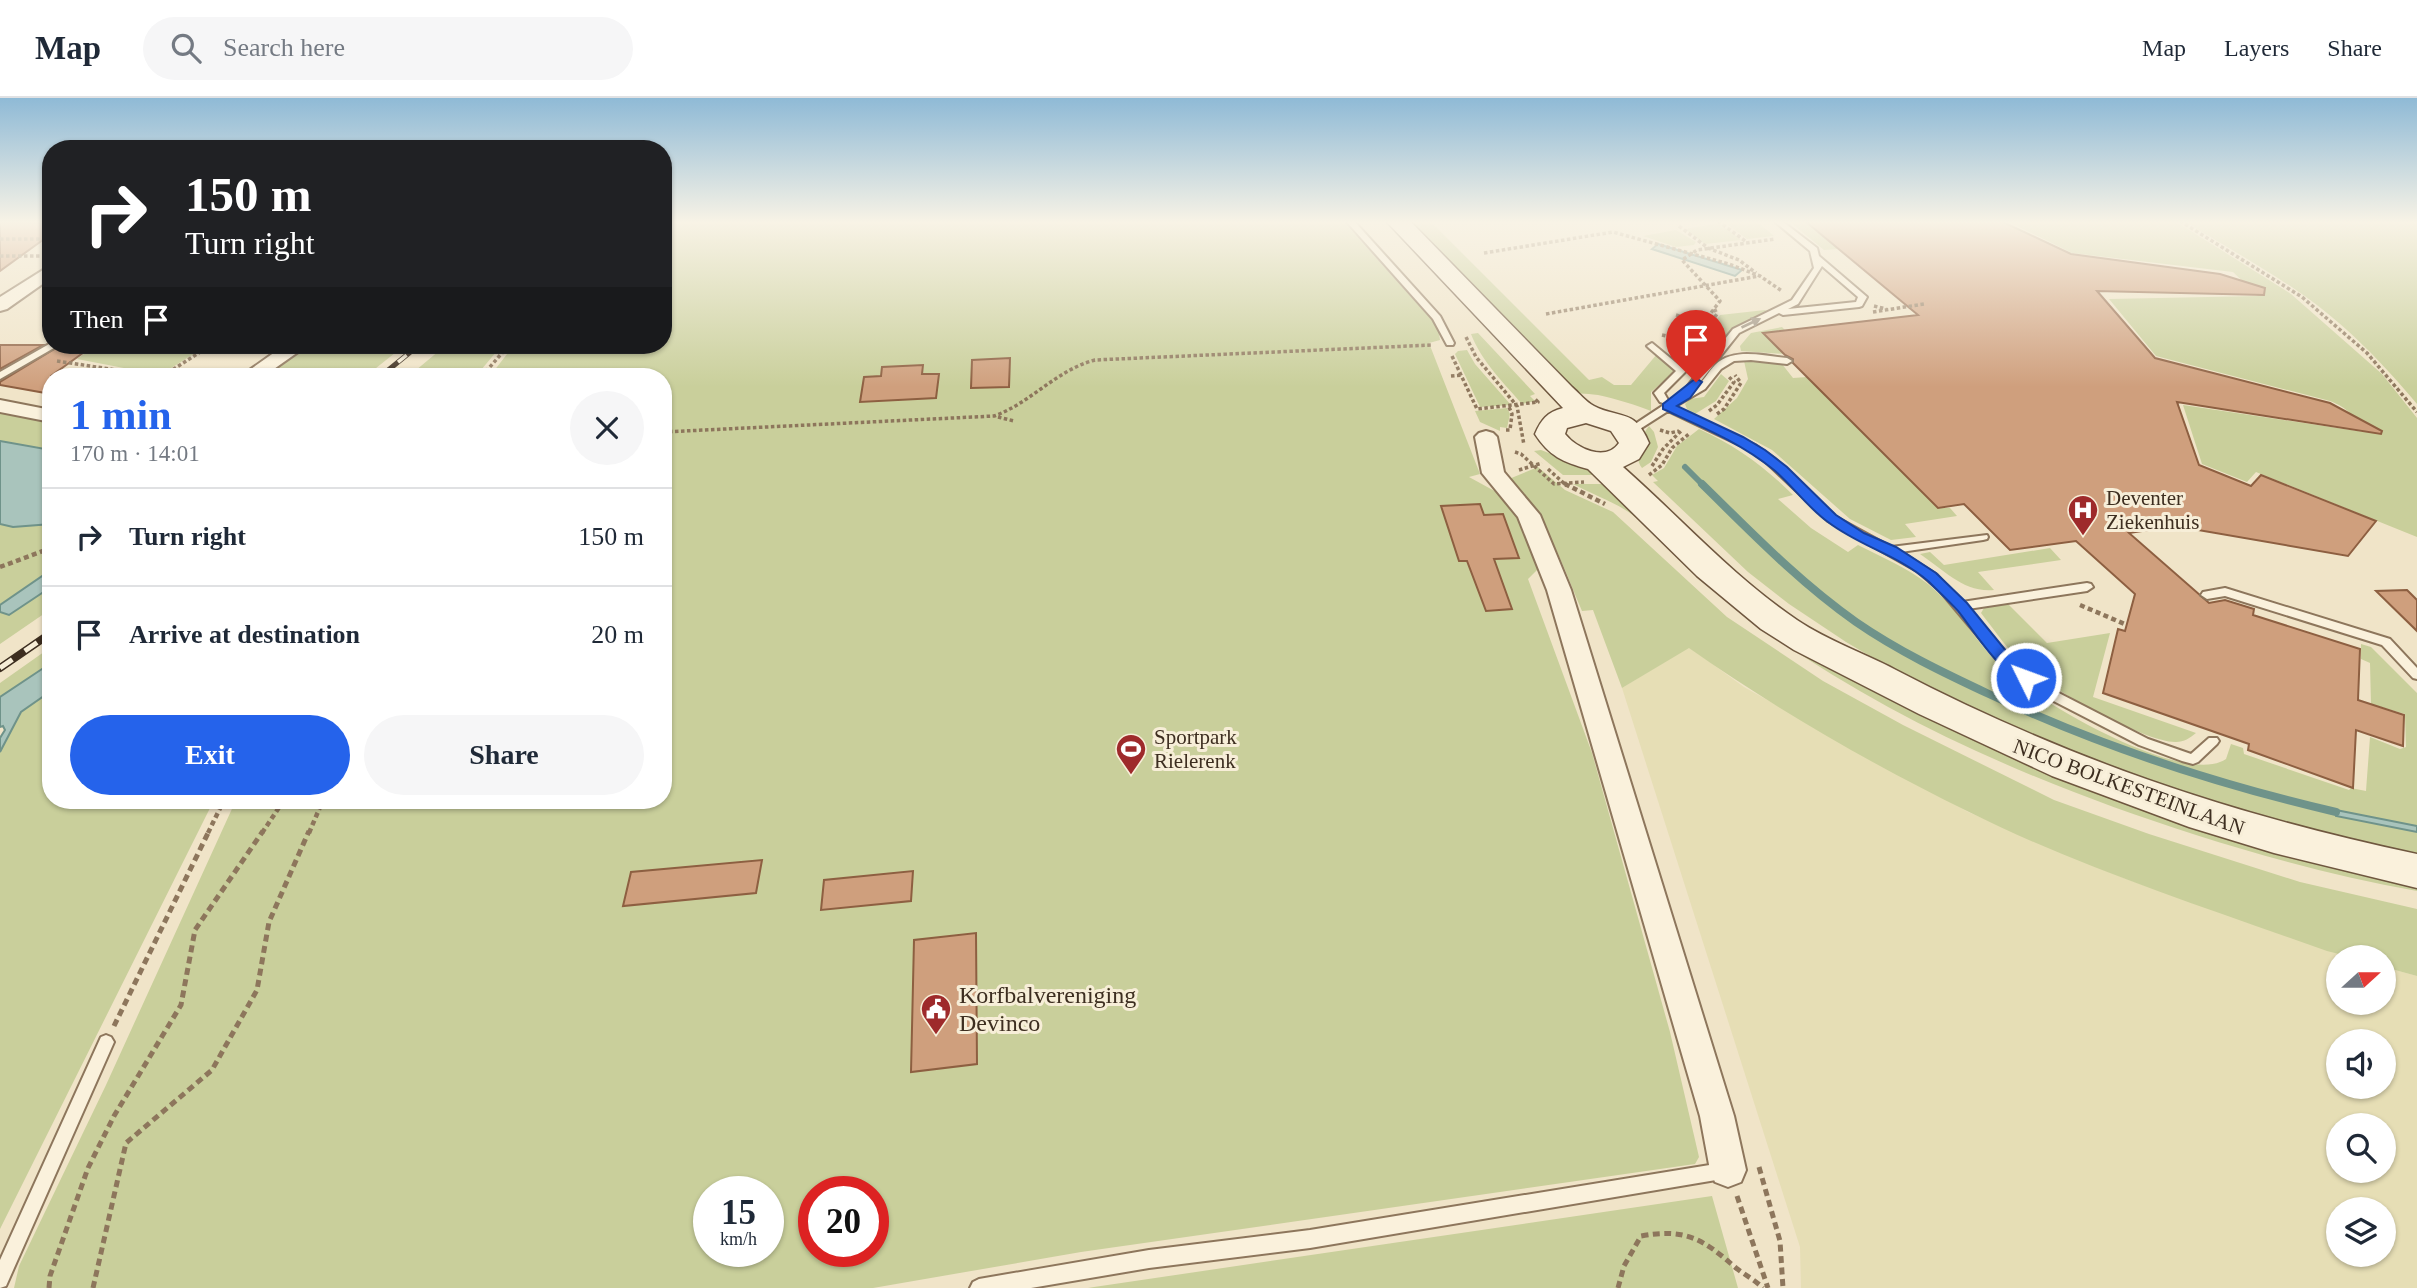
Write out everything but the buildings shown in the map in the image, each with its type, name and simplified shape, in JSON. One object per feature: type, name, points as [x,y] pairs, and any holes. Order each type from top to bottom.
[{"type":"street","points":[[0,305],[23,291],[37,277]]},
{"type":"street","points":[[1431,277],[1538,391],[1573,417]]},
{"type":"street","points":[[1450,277],[1562,393],[1573,417]]},
{"type":"street","points":[[0,290],[42,291]]},
{"type":"street","points":[[263,368],[285,354]]},
{"type":"street","points":[[0,406],[42,414]]},
{"type":"street","points":[[1573,417],[1611,419],[1617,450],[1575,456],[1557,446],[1550,434],[1551,429],[1573,417]]},
{"type":"street","points":[[1486,437],[1493,473],[1529,515],[1559,590],[1717,1116],[1728,1170]]},
{"type":"street","name":"NICO BOLKESTEINLAAN","points":[[1617,450],[1712,572],[1815,648],[1856,664],[1927,704],[2007,743],[2118,788],[2254,833],[2417,871]]},
{"type":"lane","points":[[1400,277],[1437,318],[1450,343]]},
{"type":"lane","points":[[1685,395],[1736,331],[1776,313],[1797,298],[1812,277]]},
{"type":"lane","points":[[1776,313],[1858,304],[1863,298],[1838,277]]},
{"type":"lane","points":[[1657,341],[1687,367],[1691,374]]},
{"type":"lane","points":[[1657,341],[1681,371],[1659,393],[1665,403],[1739,439],[1782,470],[1831,518],[1859,537],[1891,550],[1931,576],[1962,606],[2005,661],[2061,704],[2162,752],[2193,759],[2213,741]]},
{"type":"lane","points":[[0,376],[42,352]]},
{"type":"lane","points":[[1716,356],[1785,359]]},
{"type":"lane","points":[[1617,450],[1665,403],[1706,387],[1723,363],[1739,358],[1785,359]]},
{"type":"lane","points":[[1891,550],[1983,537]]},
{"type":"lane","points":[[1962,606],[2087,587]]},
{"type":"lane","points":[[2207,595],[2224,592],[2386,642],[2417,675]]},
{"type":"lane","points":[[0,1280],[106,1042]]},
{"type":"lane","points":[[979,1288],[1149,1259],[1310,1239],[1728,1170]]},
{"type":"path","points":[[1697,277],[1720,301],[1710,312]]},
{"type":"path","points":[[1546,314],[1757,277]]},
{"type":"path","points":[[1761,277],[1797,298]]},
{"type":"path","points":[[2270,277],[2302,297],[2367,353],[2417,412]]},
{"type":"path","points":[[1860,301],[1886,309]]},
{"type":"path","points":[[1861,315],[1924,304]]},
{"type":"path","points":[[1676,315],[1703,322]]},
{"type":"path","points":[[1657,341],[1696,343]]},
{"type":"path","points":[[994,416],[1009,410],[1076,365],[1095,360],[1468,342]]},
{"type":"path","points":[[175,368],[197,354]]},
{"type":"path","points":[[489,368],[501,354]]},
{"type":"path","points":[[32,357],[104,368]]},
{"type":"path","points":[[1734,382],[1741,381],[1745,376],[1739,358]]},
{"type":"path","points":[[1451,376],[1462,375]]},
{"type":"path","points":[[1509,407],[1512,414],[1510,430],[1505,430],[1516,454],[1521,454],[1534,466],[1542,463]]},
{"type":"path","points":[[672,432],[994,416],[1014,421]]},
{"type":"path","points":[[1559,478],[1580,494],[1612,507]]},
{"type":"path","points":[[0,567],[42,551]]},
{"type":"path","points":[[2050,593],[2127,625]]},
{"type":"path","points":[[106,1042],[220,809]]},
{"type":"path","points":[[49,1288],[50,1276],[88,1168],[114,1116],[181,1005],[195,930],[278,809]]},
{"type":"path","points":[[93,1288],[127,1143],[212,1070],[257,990],[269,922],[319,809]]},
{"type":"path","points":[[1728,1170],[1765,1288]]},
{"type":"path","points":[[1618,1288],[1624,1266],[1641,1236],[1676,1232],[1694,1237],[1721,1252],[1741,1272],[1765,1288]]},
{"type":"shaded area","points":[[1689,647],[1744,687],[1968,812],[2126,879],[2326,948],[2326,1015],[2396,1015],[2396,970],[2417,976],[2417,1288],[1801,1288],[1800,1247],[1622,688]]},
{"type":"green space","name":"Sportpark Rielerenk","points":[[672,277],[1393,277],[1438,327],[1440,340],[1429,343],[1480,474],[1469,477],[1511,500],[1538,569],[1528,579],[1592,753],[1670,1032],[1699,1157],[1695,1164],[1081,1252],[873,1288],[14,1288],[19,1266],[106,1085],[232,809],[672,809],[672,368],[496,368],[507,354],[672,354]]},
{"type":"green space","points":[[1457,277],[1486,277],[1589,380],[1602,377],[1614,385],[1631,385],[1657,354],[1674,369],[1674,372],[1651,392],[1651,411],[1612,398],[1565,389]]},
{"type":"green space","points":[[2238,277],[2263,277],[2291,294],[2382,374],[2417,418],[2417,537],[2256,472],[2247,482],[2202,464],[2183,405],[2364,432],[2350,413],[2330,401],[2156,356],[2109,299],[2258,296]]},
{"type":"green space","points":[[2275,277],[2417,277],[2417,404],[2362,344],[2299,292]]},
{"type":"green space","points":[[1767,311],[1732,328],[1711,353],[1699,343],[1720,315]]},
{"type":"green space","points":[[1782,327],[1785,330],[1764,333],[1785,354],[1741,351],[1740,346],[1751,333]]},
{"type":"green space","points":[[1478,333],[1535,394],[1530,396],[1535,401],[1522,404],[1500,380],[1481,354],[1471,334]]},
{"type":"green space","points":[[1467,350],[1475,364],[1511,405],[1480,407],[1455,354]]},
{"type":"green space","points":[[84,354],[194,354],[171,368],[124,368],[77,359]]},
{"type":"green space","points":[[292,354],[394,354],[376,368],[272,368]]},
{"type":"green space","points":[[435,354],[494,354],[483,368],[419,368]]},
{"type":"green space","points":[[1744,361],[1782,364],[1793,378],[1807,377],[1938,508],[1950,508],[1957,516],[1905,524],[1916,537],[1891,540],[1850,519],[1772,450],[1714,419],[1737,398],[1748,379]]},
{"type":"green space","points":[[1721,374],[1729,381],[1716,401],[1695,414],[1687,409],[1685,404],[1690,399],[1704,397]]},
{"type":"green space","points":[[1507,408],[1510,414],[1507,428],[1500,427],[1500,431],[1480,422],[1475,411]]},
{"type":"green space","points":[[0,413],[42,421],[42,448],[0,441]]},
{"type":"green space","points":[[1649,426],[1654,432],[1658,447],[1651,462],[1642,468],[1638,458],[1639,447]]},
{"type":"green space","points":[[1699,429],[1725,442],[1771,475],[1793,495],[1778,499],[1811,528],[1848,552],[1858,545],[1928,584],[1950,605],[1999,664],[2027,688],[2083,722],[2149,753],[2180,762],[2207,765],[2226,759],[2231,744],[2243,748],[2244,754],[2349,790],[2351,788],[2366,791],[2370,737],[2400,749],[2406,747],[2405,714],[2371,704],[2370,663],[2361,659],[2361,644],[2371,647],[2417,693],[2417,826],[2336,810],[2336,815],[2417,832],[2417,856],[2261,823],[2105,769],[1926,689],[1846,642],[1789,604],[1748,572],[1653,482],[1658,481],[1652,475],[1664,468],[1677,446]]},
{"type":"green space","points":[[1541,450],[1606,475],[1563,475],[1534,451]]},
{"type":"green space","points":[[1538,467],[1565,490],[1613,512],[1727,617],[1823,681],[1903,725],[2054,800],[2149,834],[2300,882],[2417,909],[2417,976],[2396,970],[2396,945],[2326,945],[2326,951],[2145,886],[2010,832],[1860,755],[1756,693],[1689,648],[1622,688],[1593,610],[1582,611],[1543,524],[1509,479]]},
{"type":"green space","points":[[1573,484],[1609,484],[1920,713],[1995,750],[2086,790],[2218,835],[2417,883],[2417,891],[2306,867],[2196,835],[2083,796],[1973,750],[1867,695],[1766,631],[1634,516]]},
{"type":"green space","points":[[0,524],[13,527],[42,525],[42,576],[0,605]]},
{"type":"green space","points":[[2050,548],[2061,560],[1978,572],[1994,590],[1973,588],[1964,584],[1920,554],[1930,552],[1944,565]]},
{"type":"green space","points":[[42,593],[42,615],[0,644],[0,612],[9,615]]},
{"type":"green space","points":[[2008,604],[2047,643],[2110,633],[2093,697],[2196,733],[2176,742],[2143,734],[2077,701],[2039,677],[2014,655],[1981,613],[1984,608]]},
{"type":"green space","points":[[42,653],[42,669],[0,697],[0,683]]},
{"type":"green space","points":[[42,697],[42,809],[210,809],[0,1229],[0,752],[21,712]]},
{"type":"green space","points":[[1712,1196],[1738,1288],[1088,1288],[1094,1287]]},
{"type":"water","points":[[0,441],[42,448],[42,525],[13,527],[0,524]]},
{"type":"water","points":[[42,576],[42,593],[9,615],[0,612],[0,605]]},
{"type":"water","points":[[42,669],[42,697],[21,712],[0,752],[0,738],[5,730],[3,726],[0,727],[0,697]]},
{"type":"water","points":[[2336,810],[2417,826],[2417,832],[2336,816]]},
{"type":"waterway","points":[[1685,467],[1702,484]]},
{"type":"waterway","points":[[1702,484],[1776,556],[1835,607],[1888,643],[1922,661],[2033,714],[2117,747],[2203,776],[2336,812]]},
{"type":"railway","points":[[391,368],[408,354]]},
{"type":"railway","points":[[0,668],[42,639]]},
{"type":"place","name":"Deventer Ziekenhuis","points":[[2083,537]]},
{"type":"place","name":"Sportpark Rielerenk","points":[[1131,776]]},
{"type":"place","name":"Korfbalvereniging Devinco","points":[[936,1036]]},
{"type":"route","points":[[1696,382],[1685,395],[1667,407],[1739,439],[1782,470],[1831,518],[1859,537],[1891,550],[1931,576],[1962,606],[2005,661],[2026,678]]}]
